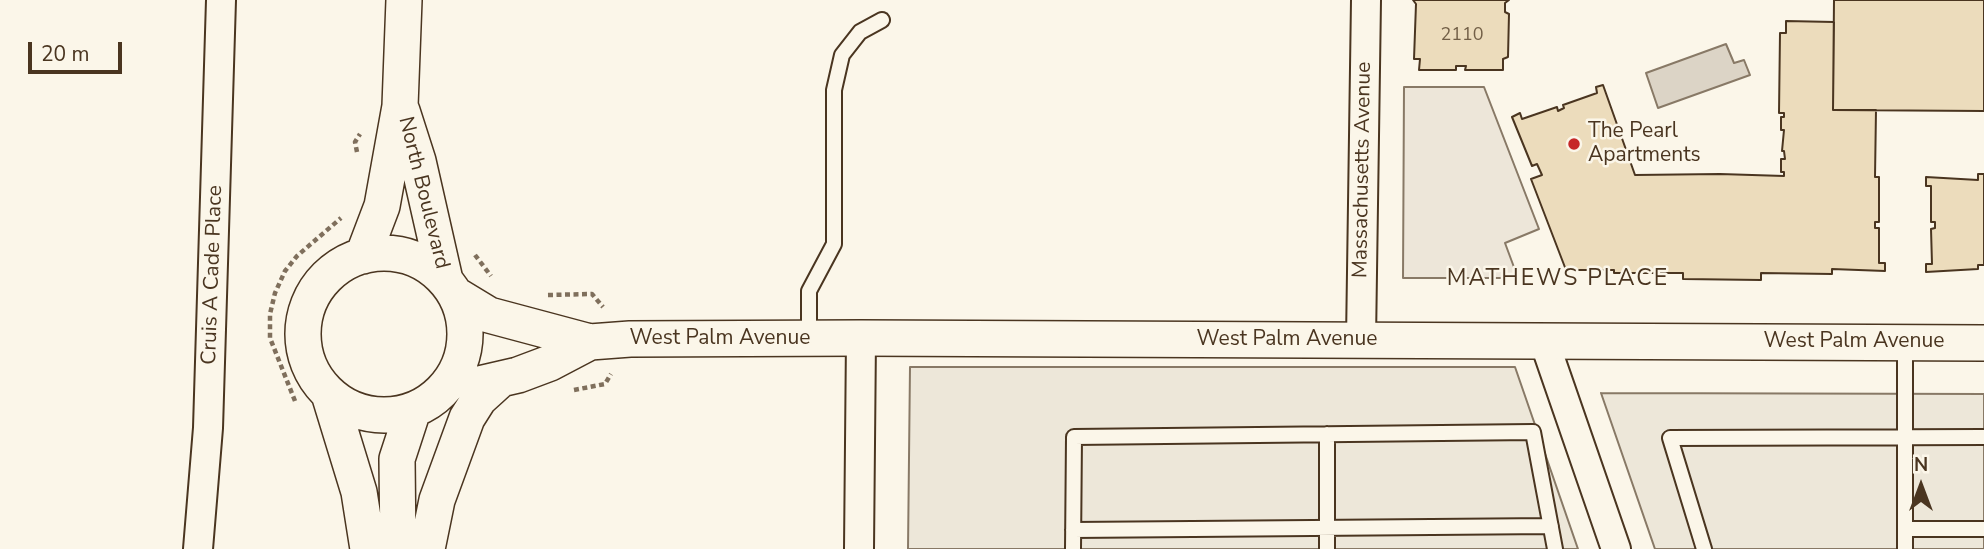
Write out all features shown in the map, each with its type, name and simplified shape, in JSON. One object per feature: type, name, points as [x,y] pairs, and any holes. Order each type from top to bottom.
[{"type":"street","name":"Cruis A Cade Place","points":[[198,549],[208,428],[221,0]]},
{"type":"street","name":"North Boulevard","points":[[363,256],[382,206],[400,106],[404,0]]},
{"type":"street","name":"Massachusetts Avenue","points":[[1361,340],[1366,0]]},
{"type":"street","name":"North Boulevard","points":[[400,106],[418,161],[451,288]]},
{"type":"street","points":[[399,254],[424,264],[451,288],[463,313],[466,338],[461,362],[449,383],[423,405],[391,415],[369,414],[348,406],[329,394],[314,375],[305,352],[303,327],[309,303],[322,282],[340,266],[363,256],[399,254]]},
{"type":"street","name":"West Palm Avenue","points":[[451,288],[489,315],[590,342],[631,339],[861,338],[1984,343]]},
{"type":"street","points":[[859,549],[861,338]]},
{"type":"street","points":[[1544,341],[1616,549]]},
{"type":"street","name":"West Palm Avenue","points":[[423,405],[550,363],[590,342]]},
{"type":"street","points":[[428,549],[437,500],[467,418],[479,399],[501,379]]},
{"type":"street","points":[[329,394],[359,492],[368,549]]},
{"type":"street","points":[[398,549],[397,459],[423,405]]},
{"type":"lane","points":[[808,338],[809,291],[834,244],[835,89],[842,55],[860,32],[882,20]]},
{"type":"lane","points":[[1905,343],[1905,549]]},
{"type":"lane","points":[[1073,549],[1074,437],[1533,432],[1555,549]]},
{"type":"lane","points":[[1327,434],[1327,549]]},
{"type":"lane","points":[[1704,549],[1670,438],[1984,437]]},
{"type":"lane","points":[[1073,530],[1551,526]]},
{"type":"lane","points":[[1905,529],[1984,529]]},
{"type":"path","points":[[355,142],[358,153]]},
{"type":"path","points":[[299,410],[278,364],[270,338],[270,314],[275,293],[285,271],[297,256],[331,229],[348,208]]},
{"type":"path","points":[[472,250],[477,259],[500,282]]},
{"type":"path","points":[[542,294],[592,294]]},
{"type":"path","points":[[566,393],[605,384]]},
{"type":"shaded area","points":[[1726,44],[1734,63],[1744,60],[1750,75],[1658,108],[1646,73]]},
{"type":"shaded area","points":[[1404,87],[1484,87],[1539,229],[1505,243],[1518,278],[1403,278]]},
{"type":"shaded area","points":[[910,367],[1515,367],[1578,549],[908,549]]},
{"type":"shaded area","points":[[1601,393],[1984,394],[1984,549],[1655,549]]},
{"type":"building","points":[[1413,0],[1509,0],[1505,3],[1505,12],[1509,14],[1508,57],[1503,59],[1503,70],[1465,70],[1466,66],[1456,66],[1456,70],[1419,70],[1420,59],[1414,59],[1416,4]]},
{"type":"building","points":[[1834,0],[1984,0],[1984,111],[1833,110]]},
{"type":"building","name":"The Pearl Apartments","points":[[1786,21],[1834,22],[1833,110],[1876,110],[1875,177],[1879,177],[1879,222],[1875,222],[1875,228],[1879,228],[1879,263],[1885,263],[1885,271],[1832,269],[1832,274],[1761,273],[1761,280],[1683,279],[1683,273],[1566,270],[1531,179],[1542,175],[1537,164],[1532,166],[1512,117],[1520,113],[1522,119],[1557,107],[1558,111],[1564,108],[1563,105],[1597,93],[1596,87],[1603,85],[1635,175],[1784,176],[1784,172],[1781,172],[1781,159],[1785,159],[1782,151],[1784,130],[1781,130],[1781,117],[1784,117],[1784,113],[1779,113],[1780,33],[1786,33]]},
{"type":"building","points":[[1978,174],[1984,174],[1984,265],[1978,265],[1978,269],[1926,272],[1926,264],[1932,264],[1931,229],[1935,228],[1935,222],[1931,222],[1931,186],[1926,186],[1926,177],[1978,180]]},
{"type":"place","name":"The Pearl Apartments","points":[[1574,144]]},
{"type":"district","name":"MATHEWS PLACE","points":[[1558,279]]}]
